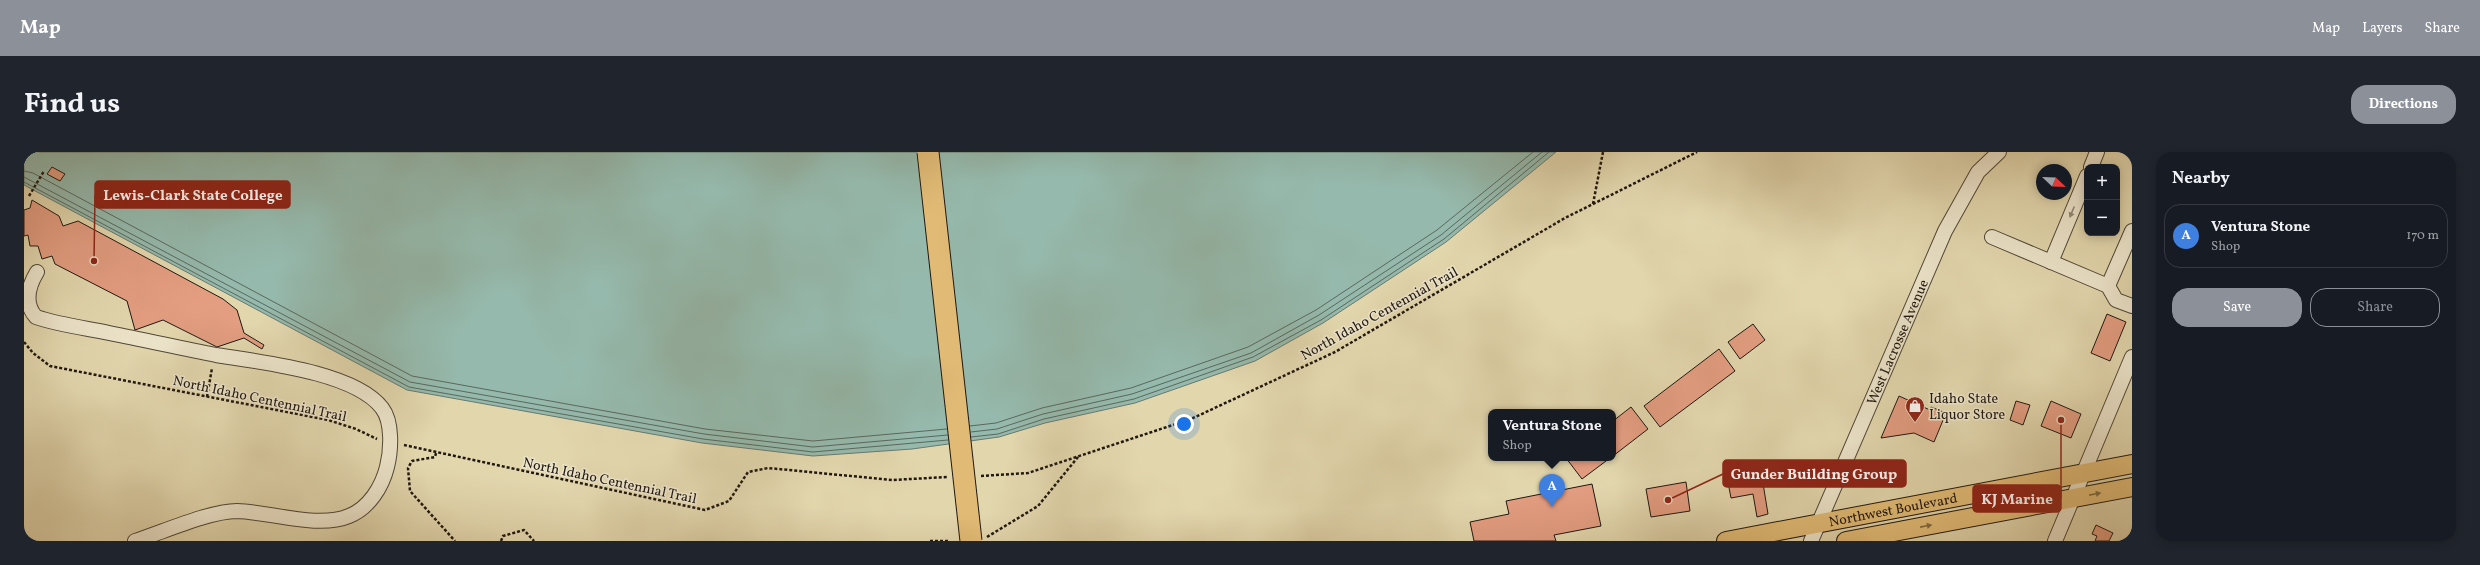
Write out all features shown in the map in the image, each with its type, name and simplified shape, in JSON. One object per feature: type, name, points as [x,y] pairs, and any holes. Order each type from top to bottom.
[{"type":"highway","points":[[928,152],[979,539]]},
{"type":"main road","name":"Northwest Boulevard","points":[[1726,541],[2132,464]]},
{"type":"main road","name":"Northwest Boulevard","points":[[1846,541],[2132,487]]},
{"type":"street","name":"West Lacrosse Avenue","points":[[1811,541],[1945,231],[1978,172],[1999,152]]},
{"type":"street","points":[[2092,164],[2097,152]]},
{"type":"street","points":[[2051,262],[2084,183]]},
{"type":"street","points":[[2108,286],[2132,231]]},
{"type":"street","points":[[1992,237],[2108,286],[2116,300],[2132,306]]},
{"type":"street","points":[[37,272],[28,288],[26,297],[30,312],[36,317],[214,354],[309,371],[331,378],[367,395],[383,409],[388,422],[389,442],[387,468],[382,481],[365,506],[352,515],[328,521],[236,511],[215,515],[135,541]]},
{"type":"street","points":[[2055,541],[2132,357]]},
{"type":"path","points":[[1592,204],[1603,152]]},
{"type":"path","name":"North Idaho Centennial Trail","points":[[975,476],[1028,473],[1191,419],[1335,352],[1565,218],[1697,152]]},
{"type":"path","points":[[29,196],[44,171]]},
{"type":"path","name":"North Idaho Centennial Trail","points":[[24,342],[33,353],[50,366],[328,420],[356,429],[380,440],[705,510],[729,501],[748,472],[768,468],[892,480],[952,477]]},
{"type":"path","points":[[207,397],[210,376]]},
{"type":"path","points":[[436,452],[435,457],[412,461],[408,468],[410,491],[455,541]]},
{"type":"path","points":[[979,539],[1038,506],[1078,456]]},
{"type":"path","points":[[501,541],[503,536],[524,530],[534,541]]},
{"type":"path","points":[[930,541],[950,541]]},
{"type":"water","points":[[24,152],[1556,152],[1446,242],[1323,323],[1255,361],[1135,403],[1045,423],[999,437],[912,449],[813,456],[702,443],[407,390],[24,185]]},
{"type":"building","points":[[52,167],[65,174],[60,181],[47,174]]},
{"type":"building","points":[[32,200],[59,216],[63,226],[78,221],[223,299],[237,310],[244,333],[264,345],[262,349],[244,338],[217,347],[163,320],[135,330],[127,301],[55,264],[52,256],[42,259],[38,246],[30,246],[28,235],[24,236],[24,210],[30,208]]},
{"type":"building","points":[[2107,314],[2126,322],[2110,361],[2091,353]]},
{"type":"building","points":[[1753,324],[1765,340],[1740,359],[1728,342]]},
{"type":"building","points":[[1719,349],[1735,371],[1660,427],[1644,406]]},
{"type":"building","name":"Idaho State Liquor Store","points":[[1899,396],[1930,410],[1931,407],[1946,413],[1934,442],[1914,433],[1881,438]]},
{"type":"building","points":[[2016,401],[2030,405],[2023,425],[2010,420]]},
{"type":"building","points":[[2051,401],[2081,414],[2071,438],[2041,426]]},
{"type":"building","points":[[1631,407],[1648,429],[1616,454],[1616,419]]},
{"type":"building","points":[[1568,461],[1606,461],[1582,479]]},
{"type":"building","points":[[1761,471],[1768,514],[1757,517],[1753,494],[1731,498],[1727,477]]},
{"type":"building","points":[[1686,482],[1690,511],[1651,517],[1646,489]]},
{"type":"building","points":[[1592,484],[1601,526],[1554,535],[1556,541],[1474,541],[1470,522],[1509,514],[1506,501]]},
{"type":"building","points":[[2096,525],[2113,533],[2109,541],[2095,541],[2097,536],[2092,534]]},
{"type":"place","name":"Lewis-Clark State College","points":[[94,261]]},
{"type":"place","name":"KJ Marine","points":[[2061,420]]},
{"type":"place","name":"Idaho State Liquor Store","points":[[1915,423]]},
{"type":"place","name":"Gunder Building Group","points":[[1668,500]]},
{"type":"place","name":"Ventura Stone","points":[[1552,507]]}]
